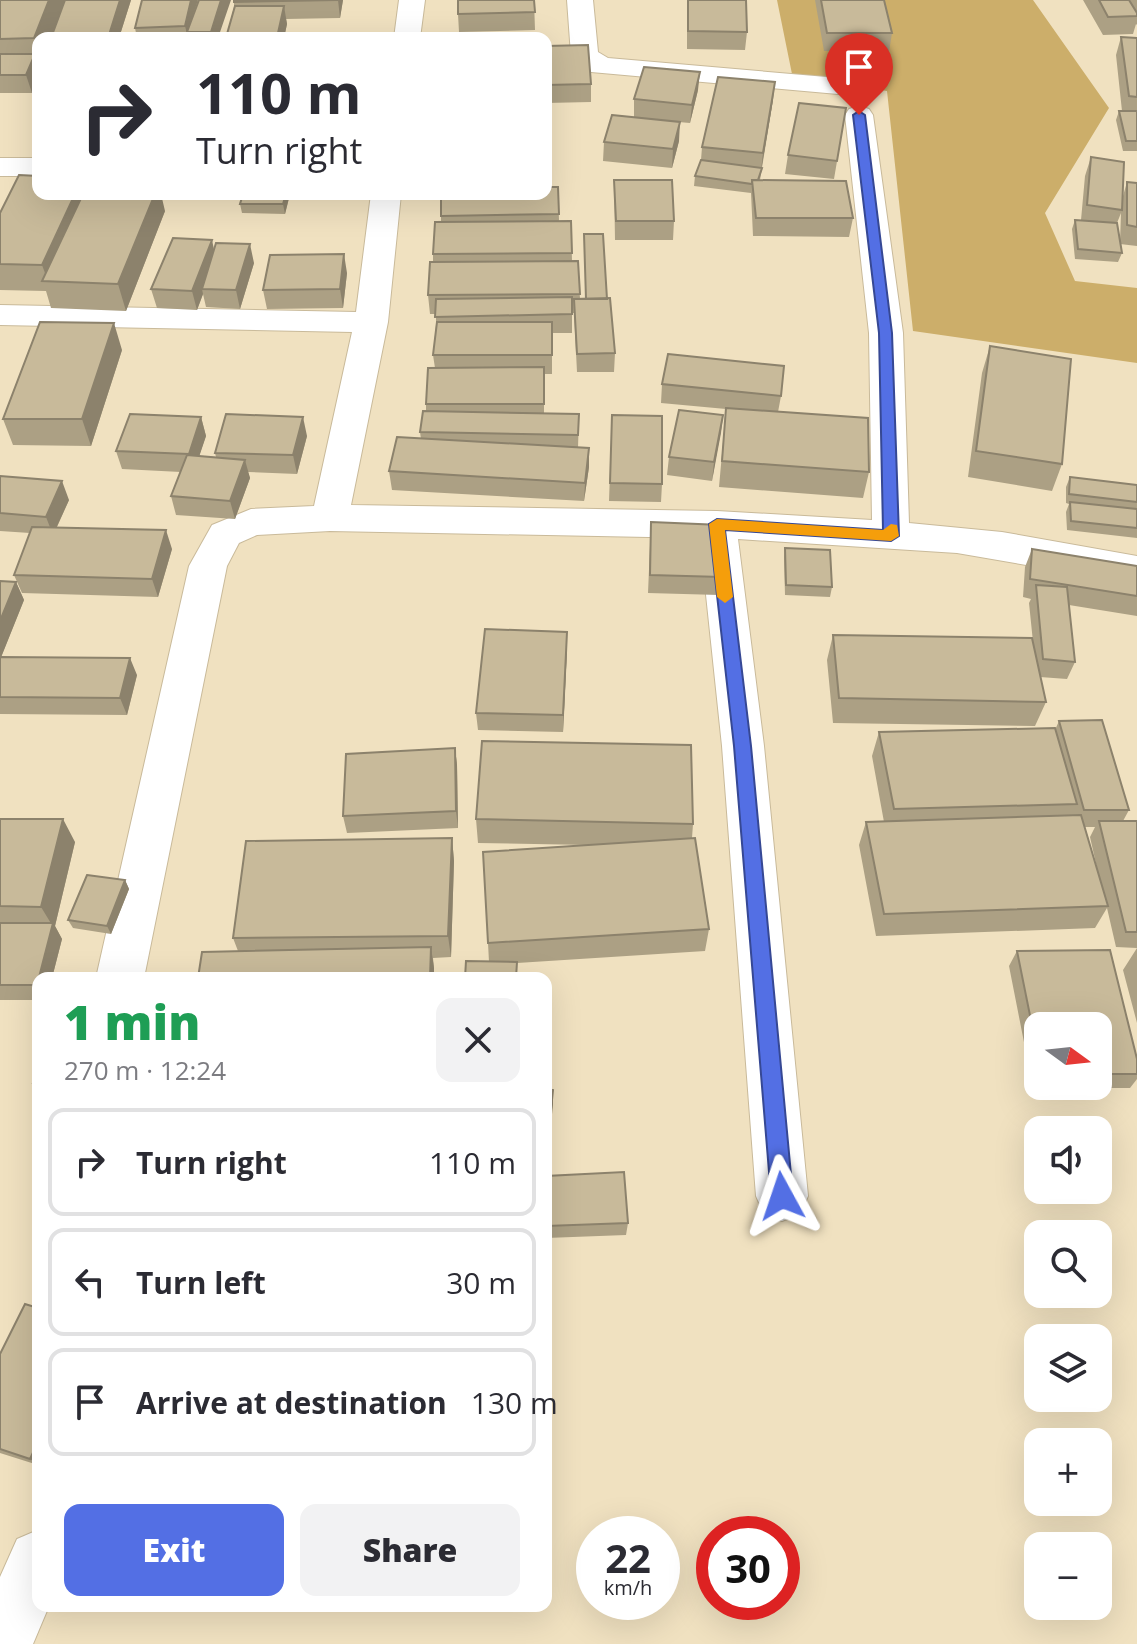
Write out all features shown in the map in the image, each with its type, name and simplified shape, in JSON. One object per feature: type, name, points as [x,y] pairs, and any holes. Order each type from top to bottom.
[{"type":"street","points":[[408,32],[412,0]]},
{"type":"street","points":[[580,0],[585,55],[601,66],[838,86]]},
{"type":"street","points":[[859,115],[886,333],[891,536]]},
{"type":"street","points":[[0,167],[32,167]]},
{"type":"street","points":[[330,518],[371,322],[385,200]]},
{"type":"street","points":[[0,315],[371,322]]},
{"type":"street","points":[[121,972],[208,566],[225,534],[251,522],[330,518],[717,524],[960,540],[1137,570]]},
{"type":"street","points":[[717,524],[743,746],[782,1196]]},
{"type":"street","points":[[2,1644],[32,1574]]},
{"type":"shaded area","points":[[777,0],[1033,0],[1109,108],[1045,213],[1075,281],[1137,288],[1137,363],[913,331],[887,91],[792,74]]},
{"type":"building","points":[[0,0],[49,0],[36,32],[32,32],[32,38],[0,39]]},
{"type":"building","points":[[65,0],[120,0],[110,32],[53,32]]},
{"type":"building","points":[[142,0],[191,0],[185,26],[135,28]]},
{"type":"building","points":[[199,0],[221,0],[211,32],[187,32]]},
{"type":"building","points":[[234,0],[338,0],[234,2]]},
{"type":"building","points":[[458,0],[534,0],[535,12],[458,14]]},
{"type":"building","points":[[688,0],[746,0],[747,32],[688,31]]},
{"type":"building","points":[[821,0],[884,0],[892,33],[827,33]]},
{"type":"building","points":[[1099,0],[1129,0],[1137,16],[1108,17]]},
{"type":"building","points":[[235,6],[284,6],[278,32],[228,32]]},
{"type":"building","points":[[1121,37],[1137,38],[1137,97],[1129,96]]},
{"type":"building","points":[[588,45],[591,84],[552,85],[552,46]]},
{"type":"building","points":[[0,54],[32,54],[26,75],[0,75]]},
{"type":"building","points":[[644,67],[700,72],[692,105],[634,99]]},
{"type":"building","points":[[718,77],[775,82],[763,153],[702,147]]},
{"type":"building","points":[[799,103],[846,108],[837,161],[788,155]]},
{"type":"building","points":[[1119,111],[1137,111],[1137,141],[1126,141]]},
{"type":"building","points":[[612,115],[680,122],[673,149],[604,142]]},
{"type":"building","points":[[1091,157],[1124,162],[1122,210],[1087,205]]},
{"type":"building","points":[[701,160],[762,168],[758,180],[752,180],[752,184],[695,176]]},
{"type":"building","points":[[19,175],[32,176],[32,200],[72,200],[42,265],[0,264],[0,213]]},
{"type":"building","points":[[614,180],[672,180],[674,221],[616,221]]},
{"type":"building","points":[[752,180],[846,181],[853,218],[756,218]]},
{"type":"building","points":[[1127,182],[1137,183],[1137,227],[1127,225]]},
{"type":"building","points":[[552,187],[558,187],[559,214],[441,216],[441,200],[552,200]]},
{"type":"building","points":[[80,200],[153,200],[118,284],[42,281]]},
{"type":"building","points":[[241,200],[284,200],[283,204],[240,204]]},
{"type":"building","points":[[1075,220],[1117,223],[1122,253],[1078,249]]},
{"type":"building","points":[[571,221],[572,253],[433,254],[435,222]]},
{"type":"building","points":[[584,234],[603,234],[607,299],[586,299]]},
{"type":"building","points":[[173,238],[212,240],[192,291],[151,289]]},
{"type":"building","points":[[216,243],[250,244],[236,290],[202,289]]},
{"type":"building","points":[[344,254],[340,289],[263,290],[270,255]]},
{"type":"building","points":[[578,261],[580,294],[428,295],[430,262]]},
{"type":"building","points":[[572,297],[572,314],[435,317],[436,299]]},
{"type":"building","points":[[610,298],[615,353],[577,354],[574,299]]},
{"type":"building","points":[[40,322],[114,323],[82,419],[3,419]]},
{"type":"building","points":[[437,322],[552,322],[552,355],[433,355]]},
{"type":"building","points":[[990,346],[1071,359],[1062,464],[976,451]]},
{"type":"building","points":[[668,354],[784,366],[781,396],[662,384]]},
{"type":"building","points":[[544,367],[544,404],[426,404],[428,368]]},
{"type":"building","points":[[726,408],[868,418],[869,472],[722,461]]},
{"type":"building","points":[[679,410],[723,415],[714,462],[669,457]]},
{"type":"building","points":[[423,411],[579,414],[578,435],[420,432]]},
{"type":"building","points":[[130,414],[201,417],[189,454],[116,451]]},
{"type":"building","points":[[226,414],[303,417],[293,455],[215,453]]},
{"type":"building","points":[[612,415],[662,416],[662,484],[610,483]]},
{"type":"building","points":[[397,437],[589,448],[585,483],[389,471]]},
{"type":"building","points":[[187,455],[245,460],[230,501],[171,496]]},
{"type":"building","points":[[0,476],[62,481],[46,517],[0,513]]},
{"type":"building","points":[[1070,477],[1137,485],[1137,502],[1069,494]]},
{"type":"building","points":[[1070,502],[1137,509],[1137,528],[1071,521]]},
{"type":"building","points":[[651,522],[721,525],[722,577],[650,575]]},
{"type":"building","points":[[32,527],[166,530],[152,579],[14,575]]},
{"type":"building","points":[[785,548],[830,550],[832,587],[786,585]]},
{"type":"building","points":[[1032,549],[1137,566],[1137,596],[1030,579]]},
{"type":"building","points":[[0,581],[16,582],[0,621]]},
{"type":"building","points":[[1036,585],[1067,587],[1075,662],[1043,659]]},
{"type":"building","points":[[485,629],[567,632],[563,715],[476,713]]},
{"type":"building","points":[[833,635],[1032,638],[1046,702],[839,698]]},
{"type":"building","points":[[0,657],[130,658],[120,698],[0,697]]},
{"type":"building","points":[[1102,720],[1129,810],[1084,810],[1059,721]]},
{"type":"building","points":[[1055,728],[1077,804],[894,809],[879,732]]},
{"type":"building","points":[[482,741],[691,745],[693,824],[476,819]]},
{"type":"building","points":[[455,748],[456,811],[343,816],[346,754]]},
{"type":"building","points":[[1081,815],[1108,906],[884,914],[866,822]]},
{"type":"building","points":[[0,819],[63,819],[41,907],[0,906]]},
{"type":"building","points":[[1099,821],[1137,821],[1137,932],[1126,932]]},
{"type":"building","points":[[452,838],[448,936],[233,938],[246,841]]},
{"type":"building","points":[[695,838],[709,929],[488,943],[483,852]]},
{"type":"building","points":[[87,875],[125,880],[107,926],[68,920]]},
{"type":"building","points":[[0,923],[53,923],[40,972],[32,972],[32,985],[0,985]]},
{"type":"building","points":[[431,947],[430,972],[199,972],[202,952]]},
{"type":"building","points":[[1110,950],[1137,1059],[1137,1074],[1112,1074],[1112,1012],[1029,1012],[1017,951]]},
{"type":"building","points":[[466,961],[517,962],[516,972],[465,972]]},
{"type":"building","points":[[624,1172],[628,1223],[552,1226],[552,1176]]},
{"type":"building","points":[[25,1304],[32,1306],[30,1459],[0,1449],[0,1354]]},
{"type":"slow traffic","points":[[725,597],[717,524],[891,536],[891,529]]},
{"type":"route","points":[[782,1196],[743,746],[717,524],[891,536],[886,333],[859,115]]}]
